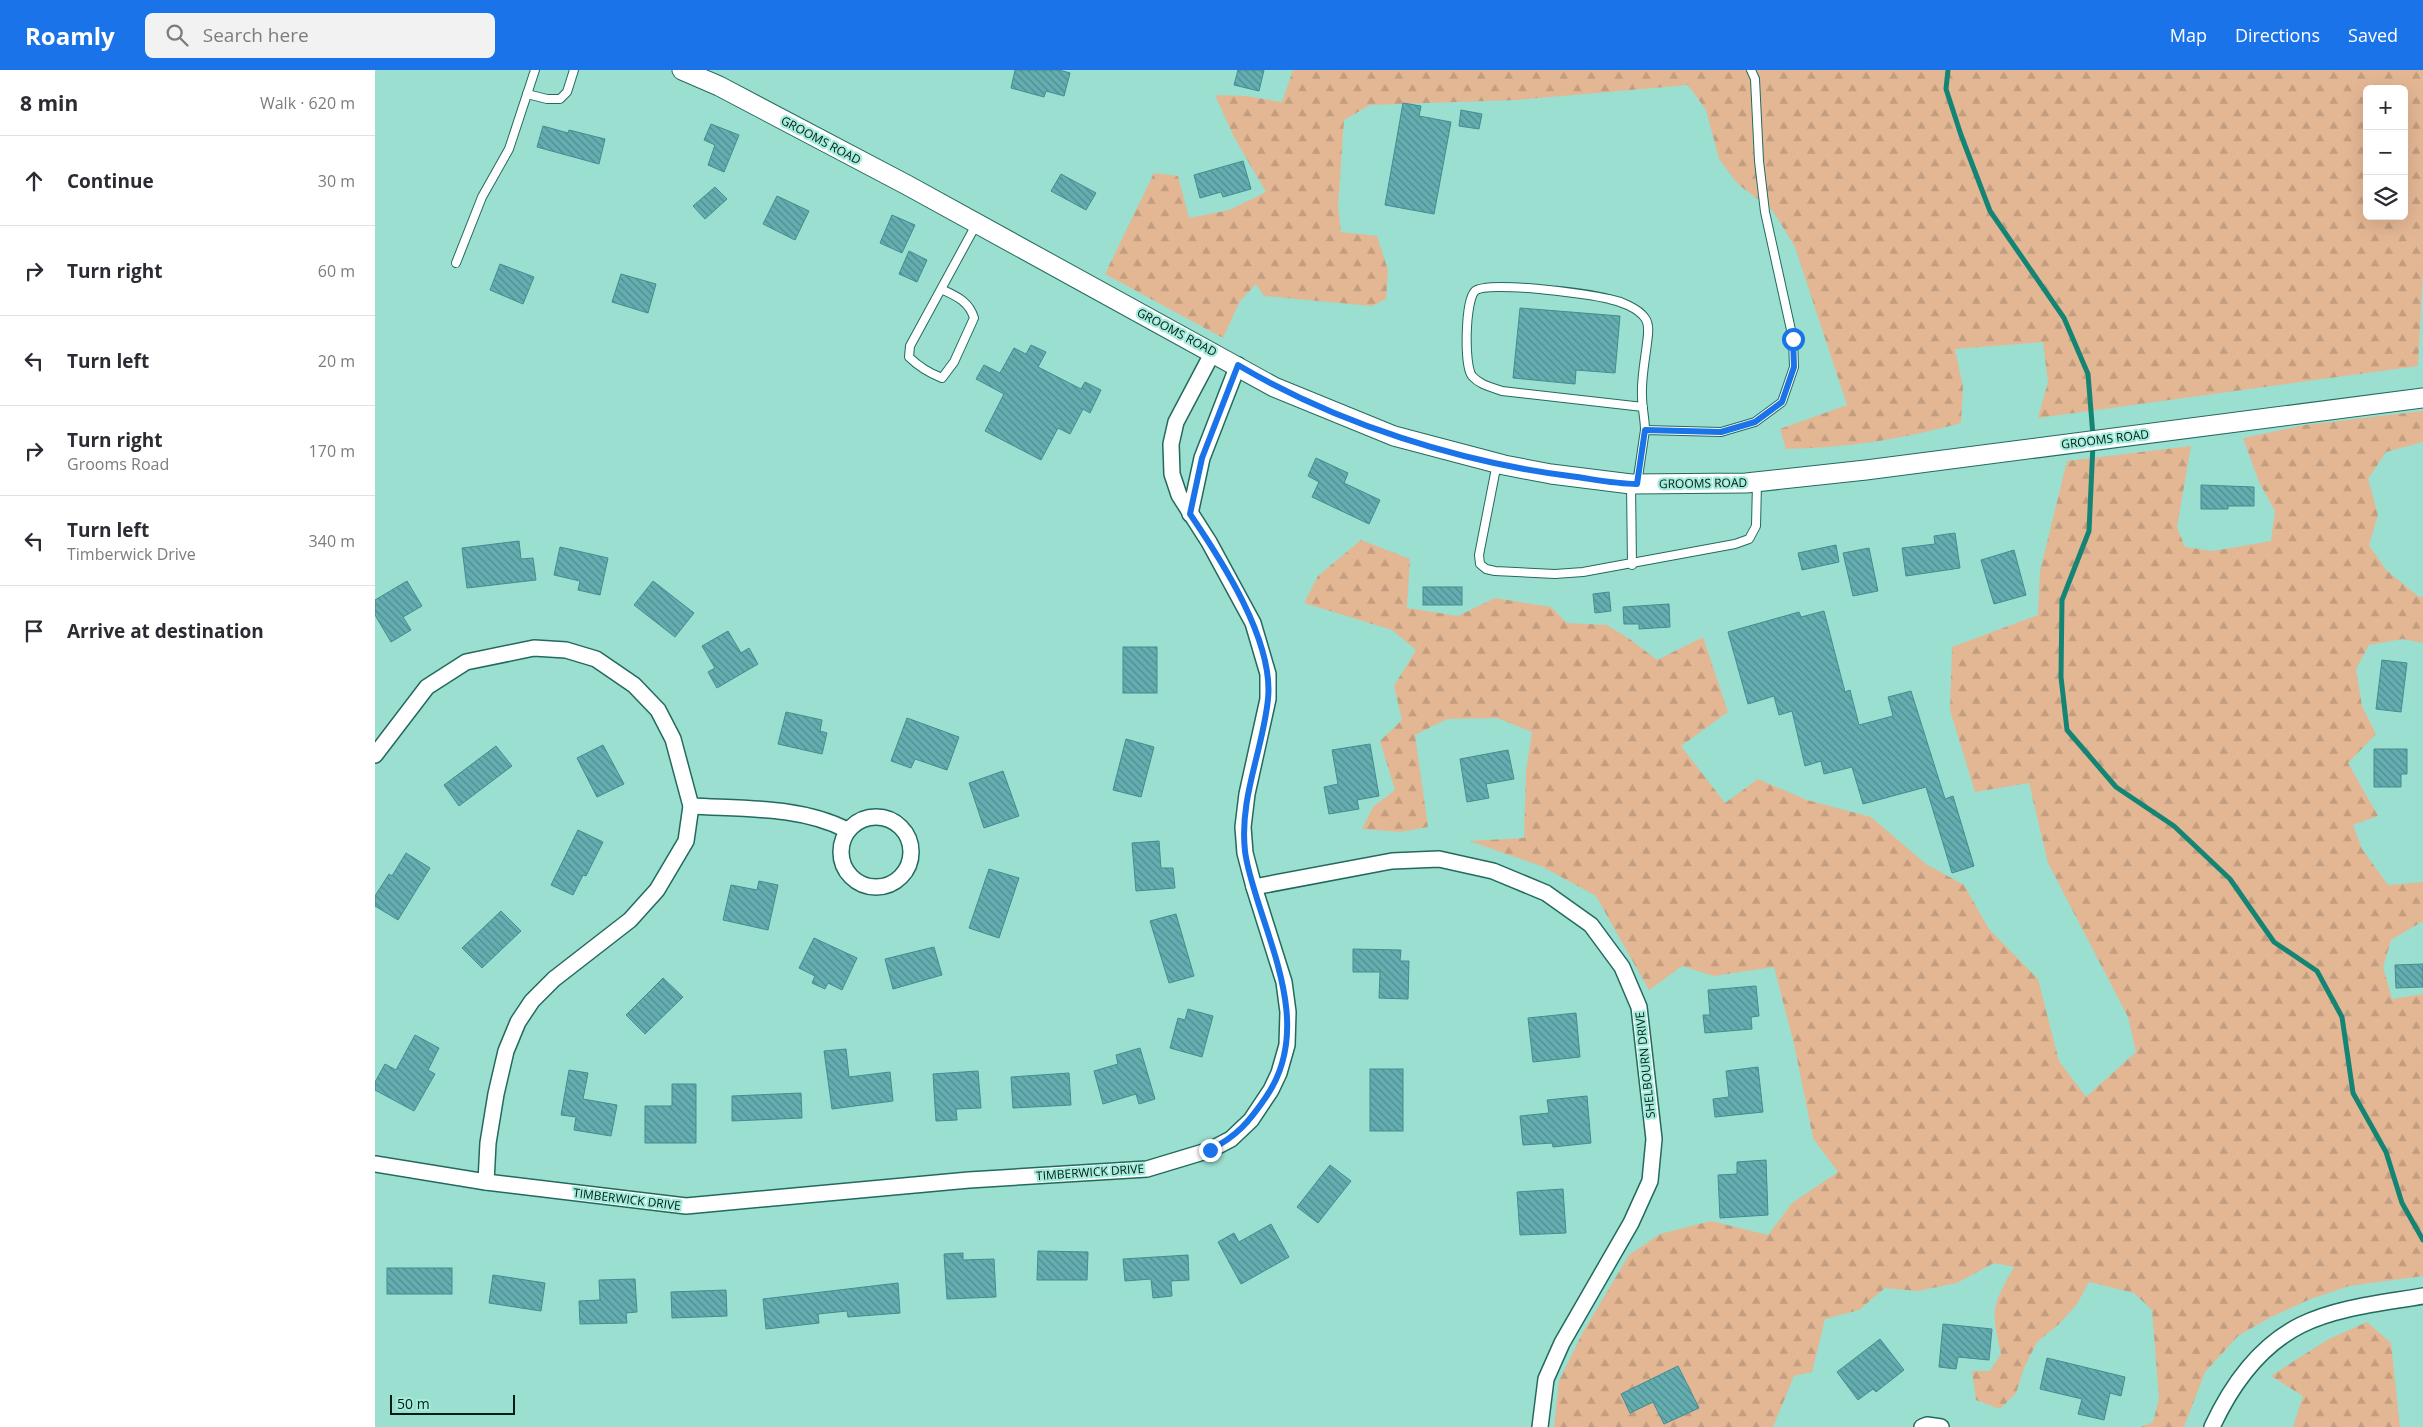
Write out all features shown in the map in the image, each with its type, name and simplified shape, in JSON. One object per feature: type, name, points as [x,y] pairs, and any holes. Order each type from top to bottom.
[{"type":"street","name":"GROOMS ROAD","points":[[682,70],[719,86],[977,223],[1238,365],[1274,387],[1394,436],[1497,463],[1551,474],[1634,484],[1712,485],[1866,470],[2423,398]]},
{"type":"street","name":"TIMBERWICK DRIVE","points":[[375,1164],[486,1182],[687,1206],[969,1180],[1147,1169],[1210,1150],[1231,1139],[1251,1120],[1271,1090],[1279,1073],[1287,1045],[1288,1012],[1283,982],[1245,853],[1243,827],[1247,794],[1268,699],[1268,674],[1253,623],[1209,542],[1179,495],[1172,474],[1171,444],[1176,422],[1213,352]]},
{"type":"street","points":[[1190,514],[1202,458],[1238,365]]},
{"type":"street","points":[[375,755],[427,687],[465,662],[534,648],[566,650],[597,659],[634,685],[658,710],[673,739],[691,806],[686,840],[657,890],[630,920],[554,979],[532,1001],[518,1022],[506,1051],[496,1094],[488,1143],[486,1182]]},
{"type":"street","points":[[691,806],[770,811],[828,820],[847,830]]},
{"type":"street","points":[[872,816],[882,816],[900,826],[910,842],[911,852],[905,871],[890,884],[880,887],[870,886],[856,880],[845,870],[841,860],[841,845],[847,830],[863,818],[872,816]]},
{"type":"street","name":"SHELBOURN DRIVE","points":[[1254,887],[1392,860],[1439,859],[1493,871],[1546,893],[1591,925],[1622,967],[1639,1007],[1654,1139],[1650,1181],[1631,1223],[1562,1343],[1546,1379],[1540,1427]]},
{"type":"street","points":[[2212,1427],[2231,1391],[2251,1364],[2275,1342],[2300,1325],[2334,1312],[2423,1296]]},
{"type":"street","points":[[1922,1427],[1927,1425],[1941,1427]]},
{"type":"lane","points":[[456,264],[482,197],[509,149],[535,70]]},
{"type":"lane","points":[[527,94],[547,100],[560,99],[567,92],[574,70]]},
{"type":"lane","points":[[1645,430],[1721,432],[1755,422],[1782,402],[1794,367],[1793,339],[1765,212],[1759,161],[1755,79],[1751,70]]},
{"type":"lane","points":[[941,289],[960,298],[971,308],[974,318],[954,362],[942,378],[929,374],[909,357],[910,346],[941,289],[977,223]]},
{"type":"lane","points":[[1632,565],[1634,484],[1645,430],[1642,394],[1649,329],[1646,318],[1635,309],[1611,299],[1500,286],[1485,286],[1475,290],[1469,301],[1467,362],[1471,375],[1482,384],[1502,391],[1643,407]]},
{"type":"lane","points":[[1497,463],[1479,555],[1480,564],[1486,569],[1555,574],[1632,565],[1735,544],[1749,539],[1756,526],[1757,481]]},
{"type":"green space","points":[[1293,70],[2423,70],[2423,268],[2418,366],[2038,418],[2048,382],[2043,342],[1955,349],[1963,387],[1961,423],[1875,442],[1831,447],[1786,449],[1780,429],[1847,405],[1795,247],[1773,211],[1738,184],[1719,159],[1706,110],[1688,85],[1516,100],[1370,105],[1344,120],[1338,207],[1341,232],[1377,236],[1388,270],[1386,299],[1372,306],[1264,296],[1256,284],[1240,301],[1223,338],[1105,274],[1154,173],[1178,176],[1189,218],[1229,210],[1266,192],[1234,137],[1215,95],[1246,96],[1282,102]]},
{"type":"green space","points":[[2423,411],[2423,442],[2386,452],[2368,479],[2378,515],[2369,545],[2386,570],[2418,596],[2423,597],[2423,643],[2403,639],[2369,645],[2356,669],[2362,706],[2376,734],[2348,763],[2378,816],[2353,825],[2362,849],[2388,885],[2423,882],[2423,921],[2391,940],[2383,967],[2392,999],[2423,994],[2423,1276],[2349,1286],[2308,1300],[2269,1318],[2238,1336],[2205,1372],[2184,1427],[2141,1427],[2153,1422],[2159,1398],[2152,1310],[2134,1293],[2089,1282],[2077,1304],[2059,1324],[2037,1342],[2024,1368],[2016,1393],[2000,1409],[1976,1400],[1972,1371],[1990,1371],[2001,1354],[1995,1309],[2001,1291],[2014,1267],[1994,1263],[1957,1283],[1918,1291],[1885,1288],[1859,1310],[1825,1319],[1812,1372],[1794,1376],[1773,1427],[1554,1427],[1559,1381],[1583,1332],[1629,1255],[1660,1234],[1711,1221],[1768,1235],[1792,1203],[1838,1172],[1813,1138],[1794,1044],[1774,967],[1714,976],[1682,966],[1649,990],[1596,896],[1541,866],[1469,841],[1524,838],[1526,771],[1532,732],[1497,718],[1447,719],[1415,735],[1428,827],[1400,832],[1362,829],[1373,807],[1395,790],[1380,741],[1402,720],[1394,686],[1416,650],[1392,630],[1304,603],[1318,576],[1361,540],[1410,559],[1407,608],[1458,616],[1495,598],[1551,607],[1567,623],[1607,625],[1657,660],[1703,637],[1728,712],[1681,746],[1725,803],[1758,779],[1807,800],[1871,817],[1926,864],[1964,885],[1989,929],[2038,979],[2059,1061],[2086,1097],[2136,1052],[2128,1017],[2048,863],[2029,783],[1975,792],[1950,710],[1952,647],[2038,615],[2040,571],[2067,461],[2191,446],[2177,527],[2185,547],[2213,551],[2271,541],[2275,511],[2259,482],[2243,438],[2305,425]]},
{"type":"green space","points":[[2367,1322],[2391,1343],[2400,1427],[2293,1427],[2303,1396],[2271,1376],[2327,1340]]},
{"type":"building","points":[[1015,70],[1059,70],[1070,73],[1064,96],[1046,91],[1044,97],[1011,88]]},
{"type":"building","points":[[1238,70],[1264,70],[1259,91],[1234,85]]},
{"type":"building","points":[[1403,103],[1421,106],[1419,116],[1451,122],[1434,214],[1385,205]]},
{"type":"building","points":[[1461,110],[1482,114],[1479,129],[1459,126]]},
{"type":"building","points":[[711,124],[739,135],[724,172],[708,165],[715,145],[704,140]]},
{"type":"building","points":[[543,126],[568,133],[569,130],[605,139],[599,164],[537,147]]},
{"type":"building","points":[[1243,161],[1251,189],[1223,197],[1221,192],[1200,198],[1194,175]]},
{"type":"building","points":[[1061,174],[1096,193],[1086,210],[1051,191]]},
{"type":"building","points":[[715,187],[727,199],[705,219],[693,206]]},
{"type":"building","points":[[777,196],[809,211],[795,240],[763,224]]},
{"type":"building","points":[[892,215],[915,225],[902,253],[880,243]]},
{"type":"building","points":[[909,251],[927,260],[917,282],[899,274]]},
{"type":"building","points":[[500,264],[534,277],[523,304],[490,290]]},
{"type":"building","points":[[621,274],[656,284],[648,313],[612,302]]},
{"type":"building","points":[[1520,308],[1620,316],[1615,373],[1576,370],[1575,384],[1513,378]]},
{"type":"building","points":[[1031,345],[1046,352],[1038,367],[1081,389],[1085,382],[1101,390],[1090,413],[1083,409],[1070,434],[1058,428],[1041,460],[985,431],[1004,394],[976,379],[984,365],[1000,373],[1014,348],[1026,354]]},
{"type":"building","points":[[1316,458],[1348,473],[1344,483],[1380,500],[1369,524],[1312,497],[1319,482],[1308,476]]},
{"type":"building","points":[[2201,485],[2254,487],[2254,506],[2228,506],[2228,509],[2201,509]]},
{"type":"building","points":[[1955,533],[1960,568],[1906,576],[1902,548],[1935,544],[1934,536]]},
{"type":"building","points":[[519,541],[521,559],[533,558],[536,580],[467,588],[462,548]]},
{"type":"building","points":[[1836,545],[1839,562],[1802,570],[1798,553]]},
{"type":"building","points":[[560,547],[608,558],[600,595],[578,590],[580,581],[554,575]]},
{"type":"building","points":[[1869,548],[1878,591],[1853,596],[1843,553]]},
{"type":"building","points":[[2014,550],[2026,595],[1994,604],[1981,560]]},
{"type":"building","points":[[407,581],[422,606],[403,617],[411,630],[391,642],[375,615],[375,600]]},
{"type":"building","points":[[653,581],[694,613],[675,637],[634,605]]},
{"type":"building","points":[[1423,587],[1462,587],[1462,605],[1423,605]]},
{"type":"building","points":[[1609,592],[1611,611],[1595,613],[1593,594]]},
{"type":"building","points":[[1669,604],[1670,627],[1639,629],[1639,624],[1624,624],[1623,607]]},
{"type":"building","points":[[1824,611],[1845,692],[1850,690],[1859,725],[1893,716],[1888,697],[1911,691],[1945,799],[1953,796],[1974,866],[1952,873],[1926,787],[1863,804],[1852,767],[1824,774],[1821,761],[1805,766],[1792,711],[1779,715],[1774,696],[1748,704],[1728,632],[1799,612],[1801,617]]},
{"type":"building","points":[[728,631],[741,653],[749,648],[758,664],[717,688],[708,672],[715,668],[702,646]]},
{"type":"building","points":[[1123,647],[1157,647],[1157,693],[1123,693]]},
{"type":"building","points":[[2382,660],[2407,663],[2401,712],[2376,709]]},
{"type":"building","points":[[786,712],[822,720],[820,731],[827,733],[822,754],[778,744]]},
{"type":"building","points":[[907,718],[959,737],[947,770],[915,759],[911,768],[891,761]]},
{"type":"building","points":[[1126,739],[1154,747],[1141,797],[1113,790]]},
{"type":"building","points":[[1370,744],[1379,796],[1357,800],[1359,809],[1329,814],[1324,787],[1338,784],[1332,750]]},
{"type":"building","points":[[603,745],[624,784],[597,797],[577,758]]},
{"type":"building","points":[[496,746],[512,766],[459,806],[444,785]]},
{"type":"building","points":[[2374,749],[2407,749],[2407,774],[2401,774],[2401,787],[2374,787]]},
{"type":"building","points":[[1508,750],[1514,779],[1486,784],[1489,798],[1467,802],[1460,759]]},
{"type":"building","points":[[1003,771],[1019,816],[984,828],[969,783]]},
{"type":"building","points":[[578,830],[603,842],[586,876],[583,875],[573,895],[551,885]]},
{"type":"building","points":[[1159,841],[1161,868],[1173,868],[1175,888],[1136,891],[1132,843]]},
{"type":"building","points":[[406,853],[430,868],[398,920],[375,906],[375,896],[389,874],[392,876]]},
{"type":"building","points":[[989,869],[1019,878],[999,938],[969,928]]},
{"type":"building","points":[[759,881],[778,885],[768,930],[723,920],[731,885],[757,890]]},
{"type":"building","points":[[501,911],[521,931],[482,968],[462,948]]},
{"type":"building","points":[[1176,914],[1194,976],[1169,983],[1150,921]]},
{"type":"building","points":[[814,938],[857,958],[842,990],[828,983],[825,989],[812,983],[815,976],[799,968]]},
{"type":"building","points":[[934,947],[942,975],[893,989],[885,959]]},
{"type":"building","points":[[1353,949],[1401,950],[1400,961],[1409,961],[1408,999],[1379,998],[1380,972],[1353,972]]},
{"type":"building","points":[[2423,964],[2423,987],[2396,988],[2395,965]]},
{"type":"building","points":[[663,978],[683,997],[645,1034],[626,1015]]},
{"type":"building","points":[[1756,986],[1759,1016],[1751,1017],[1752,1029],[1705,1033],[1703,1015],[1710,1015],[1708,990]]},
{"type":"building","points":[[1188,1009],[1213,1016],[1202,1057],[1170,1048],[1178,1018],[1185,1020]]},
{"type":"building","points":[[1576,1013],[1580,1057],[1533,1062],[1528,1018]]},
{"type":"building","points":[[415,1035],[439,1048],[428,1070],[435,1074],[414,1111],[375,1090],[375,1082],[385,1064],[396,1070]]},
{"type":"building","points":[[1140,1048],[1155,1099],[1139,1104],[1136,1094],[1103,1104],[1094,1071],[1118,1064],[1116,1055]]},
{"type":"building","points":[[846,1049],[849,1077],[890,1072],[893,1101],[832,1109],[824,1051]]},
{"type":"building","points":[[1758,1067],[1763,1112],[1715,1117],[1713,1099],[1729,1097],[1726,1071]]},
{"type":"building","points":[[1370,1069],[1403,1069],[1403,1131],[1370,1131]]},
{"type":"building","points":[[569,1070],[588,1073],[583,1099],[617,1105],[611,1136],[574,1130],[576,1117],[561,1115]]},
{"type":"building","points":[[978,1071],[981,1108],[956,1109],[957,1120],[936,1121],[933,1074]]},
{"type":"building","points":[[1069,1073],[1071,1105],[1013,1108],[1011,1077]]},
{"type":"building","points":[[672,1084],[696,1084],[696,1143],[645,1143],[645,1106],[672,1106]]},
{"type":"building","points":[[801,1093],[802,1118],[732,1121],[732,1096]]},
{"type":"building","points":[[1587,1096],[1591,1143],[1553,1147],[1552,1143],[1523,1145],[1520,1116],[1549,1113],[1547,1100]]},
{"type":"building","points":[[1766,1160],[1768,1215],[1720,1218],[1718,1175],[1737,1174],[1737,1162]]},
{"type":"building","points":[[1330,1165],[1351,1181],[1318,1223],[1297,1207]]},
{"type":"building","points":[[1563,1189],[1566,1233],[1520,1235],[1517,1192]]},
{"type":"building","points":[[1271,1224],[1289,1257],[1241,1284],[1218,1242],[1234,1233],[1239,1242]]},
{"type":"building","points":[[1038,1251],[1088,1252],[1087,1280],[1037,1280]]},
{"type":"building","points":[[963,1253],[963,1260],[994,1259],[996,1297],[947,1299],[944,1254]]},
{"type":"building","points":[[1188,1255],[1189,1280],[1171,1281],[1172,1296],[1153,1298],[1151,1279],[1125,1281],[1123,1259]]},
{"type":"building","points":[[387,1268],[452,1268],[452,1294],[387,1294]]},
{"type":"building","points":[[493,1275],[545,1283],[541,1311],[489,1303]]},
{"type":"building","points":[[635,1279],[637,1312],[626,1313],[627,1323],[580,1324],[579,1301],[600,1300],[599,1280]]},
{"type":"building","points":[[898,1283],[900,1313],[848,1317],[847,1311],[818,1314],[819,1323],[766,1329],[763,1299]]},
{"type":"building","points":[[726,1290],[727,1316],[672,1318],[671,1292]]},
{"type":"building","points":[[1943,1324],[1992,1329],[1989,1360],[1958,1357],[1956,1369],[1939,1367]]},
{"type":"building","points":[[1880,1339],[1904,1370],[1876,1392],[1873,1389],[1858,1400],[1837,1372]]},
{"type":"building","points":[[2047,1358],[2125,1377],[2121,1396],[2110,1393],[2104,1420],[2078,1414],[2082,1399],[2040,1389]]},
{"type":"building","points":[[1678,1366],[1699,1408],[1664,1424],[1653,1402],[1630,1413],[1621,1394]]},
{"type":"waterway","points":[[1948,70],[1946,89],[1990,211],[2064,318],[2088,374],[2093,436]]},
{"type":"waterway","points":[[2093,444],[2089,531],[2062,600],[2061,677],[2067,730],[2116,787],[2174,826],[2230,879],[2274,942],[2317,971],[2342,1017],[2353,1093],[2386,1152],[2402,1203],[2423,1240]]},
{"type":"route","points":[[1210,1150],[1231,1139],[1251,1120],[1271,1090],[1279,1073],[1287,1045],[1288,1012],[1283,982],[1245,853],[1243,827],[1247,794],[1268,699],[1268,674],[1253,623],[1209,542],[1190,514],[1202,458],[1238,365],[1274,387],[1394,436],[1504,465],[1551,474],[1637,484],[1645,430],[1721,432],[1755,422],[1782,402],[1794,367],[1793,339]]}]
